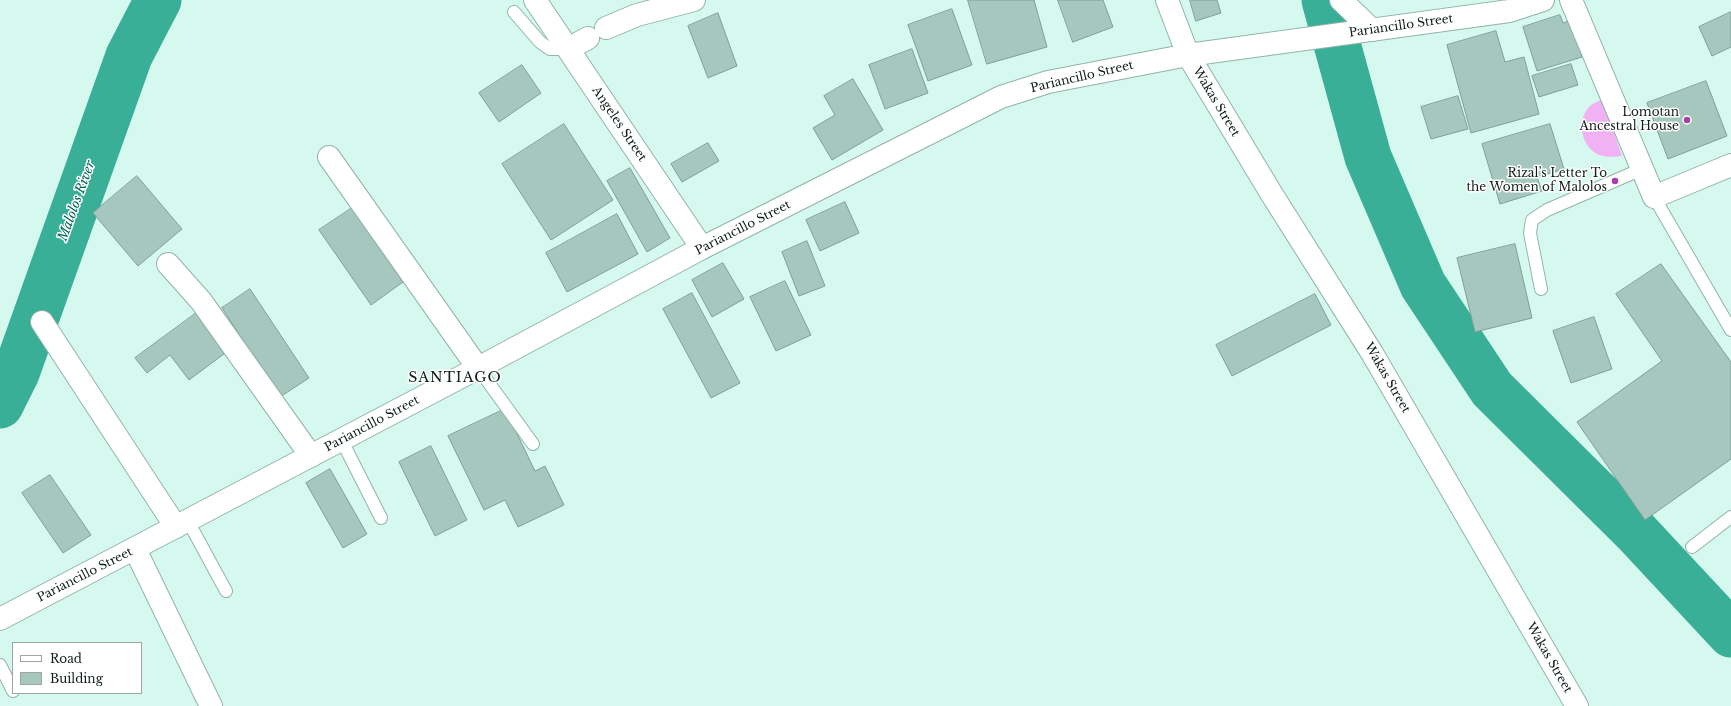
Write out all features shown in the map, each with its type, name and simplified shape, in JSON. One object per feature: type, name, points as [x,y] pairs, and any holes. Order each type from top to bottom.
[{"type":"street","name":"Angeles Street","points":[[535,0],[702,248]]},
{"type":"street","points":[[568,49],[597,33],[637,15],[694,0]]},
{"type":"street","name":"Wakas Street","points":[[1167,0],[1188,55],[1271,193],[1372,353],[1577,706]]},
{"type":"street","points":[[1341,0],[1367,30]]},
{"type":"street","name":"Pariancillo Street","points":[[0,619],[478,368],[702,248],[1001,97],[1048,82],[1188,55],[1509,11],[1543,0]]},
{"type":"street","points":[[1571,0],[1654,197],[1731,165]]},
{"type":"street","points":[[329,157],[478,368]]},
{"type":"street","points":[[168,264],[201,301],[311,456]]},
{"type":"street","points":[[42,322],[182,524]]},
{"type":"street","points":[[135,549],[211,706]]},
{"type":"lane","points":[[514,12],[540,42],[550,48],[558,50],[568,49]]},
{"type":"lane","points":[[1541,289],[1530,234],[1532,220],[1547,210],[1642,169]]},
{"type":"lane","points":[[1654,197],[1731,330]]},
{"type":"lane","points":[[478,368],[533,444]]},
{"type":"lane","points":[[341,439],[381,518]]},
{"type":"lane","points":[[1692,547],[1731,517]]},
{"type":"lane","points":[[182,524],[226,591]]},
{"type":"lane","points":[[0,665],[12,689]]},
{"type":"shaded area","points":[[1602,99],[1622,156],[1608,157],[1597,154],[1589,148],[1583,136],[1582,123],[1587,110],[1591,105]]},
{"type":"building","points":[[968,0],[1034,0],[1047,47],[987,64]]},
{"type":"building","points":[[1058,0],[1103,0],[1113,27],[1073,42]]},
{"type":"building","points":[[1190,0],[1217,0],[1221,13],[1196,21]]},
{"type":"building","points":[[952,9],[972,65],[928,81],[908,25]]},
{"type":"building","points":[[1731,12],[1731,47],[1712,56],[1699,27]]},
{"type":"building","points":[[718,13],[737,66],[708,78],[688,26]]},
{"type":"building","points":[[1560,15],[1563,23],[1571,20],[1582,57],[1537,71],[1523,27]]},
{"type":"building","points":[[1496,31],[1505,62],[1524,57],[1539,114],[1471,133],[1447,45]]},
{"type":"building","points":[[912,49],[928,93],[885,109],[869,65]]},
{"type":"building","points":[[1571,64],[1578,85],[1539,97],[1532,76]]},
{"type":"building","points":[[522,65],[541,93],[499,122],[479,93]]},
{"type":"building","points":[[853,79],[883,130],[832,160],[813,128],[835,115],[824,96]]},
{"type":"building","name":"Lomotan Ancestral House","points":[[1706,81],[1727,136],[1668,159],[1647,103]]},
{"type":"building","points":[[1458,96],[1468,129],[1431,139],[1421,107]]},
{"type":"building","points":[[564,124],[613,200],[551,240],[502,164]]},
{"type":"building","points":[[1550,124],[1564,169],[1537,177],[1542,191],[1500,204],[1482,144]]},
{"type":"building","points":[[708,143],[719,161],[682,182],[671,164]]},
{"type":"building","points":[[630,168],[670,238],[647,252],[607,181]]},
{"type":"building","points":[[137,176],[182,229],[138,266],[93,213]]},
{"type":"building","points":[[845,202],[859,233],[820,251],[806,220]]},
{"type":"building","points":[[352,208],[403,282],[371,305],[319,230]]},
{"type":"building","points":[[617,214],[638,254],[567,292],[546,253]]},
{"type":"building","points":[[807,241],[825,286],[799,296],[782,252]]},
{"type":"building","points":[[1515,244],[1532,318],[1475,332],[1457,258]]},
{"type":"building","points":[[723,263],[744,299],[712,317],[692,280]]},
{"type":"building","points":[[1661,264],[1731,362],[1731,459],[1645,520],[1577,422],[1662,361],[1616,294]]},
{"type":"building","points":[[785,281],[811,335],[776,351],[750,297]]},
{"type":"building","points":[[250,289],[309,378],[280,397],[222,308]]},
{"type":"building","points":[[692,293],[740,383],[711,398],[663,309]]},
{"type":"building","points":[[1315,294],[1331,325],[1232,376],[1216,345]]},
{"type":"building","points":[[199,311],[228,351],[189,380],[170,355],[147,373],[135,358]]},
{"type":"building","points":[[1594,317],[1612,369],[1571,383],[1553,331]]},
{"type":"building","points":[[505,409],[535,471],[545,466],[564,505],[518,527],[505,500],[484,510],[448,436]]},
{"type":"building","points":[[431,446],[467,520],[435,536],[399,462]]},
{"type":"building","points":[[330,469],[367,534],[343,548],[306,483]]},
{"type":"building","points":[[50,475],[91,535],[63,553],[22,493]]},
{"type":"waterway","name":"Malolos River","points":[[0,405],[16,373],[129,56],[158,0]]},
{"type":"waterway","points":[[1325,0],[1368,157],[1423,285],[1492,389],[1636,532],[1731,634]]},
{"type":"place","name":"Lomotan Ancestral House","points":[[1687,120]]},
{"type":"place","name":"Rizal’s Letter To the Women of Malolos","points":[[1615,181]]},
{"type":"district","name":"SANTIAGO","points":[[455,378]]}]
